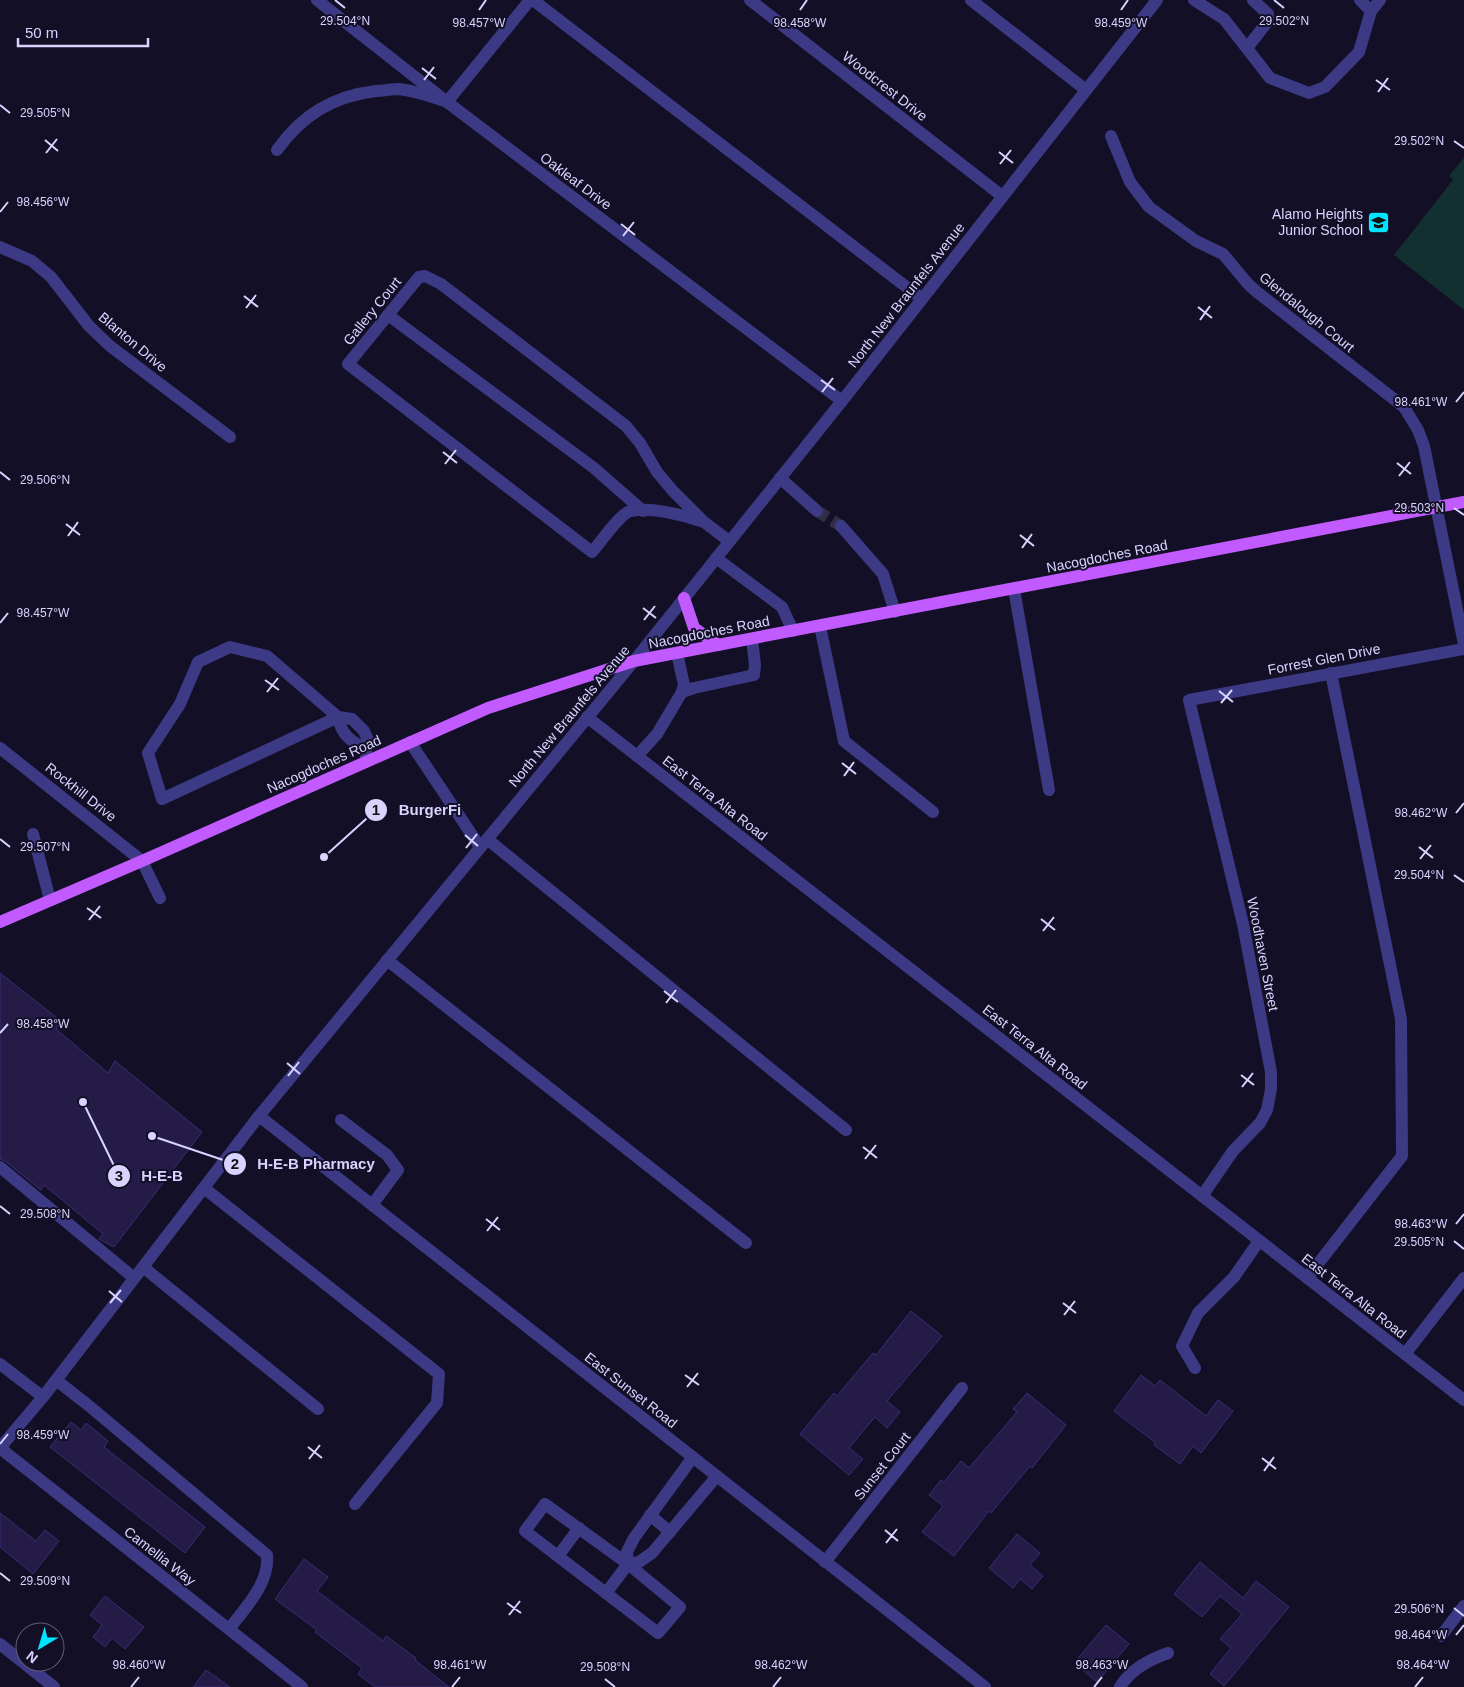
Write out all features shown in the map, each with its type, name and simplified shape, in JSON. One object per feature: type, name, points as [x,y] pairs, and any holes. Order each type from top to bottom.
[{"type":"main road","name":"Nacogdoches Road","points":[[0,922],[142,861],[366,755],[410,742],[488,708],[634,661],[1464,502]]},
{"type":"main road","points":[[684,598],[694,628],[718,645]]},
{"type":"street","name":"Oakleaf Drive","points":[[317,0],[447,102],[842,401]]},
{"type":"street","points":[[277,150],[284,139],[305,118],[329,103],[355,93],[397,89],[425,94],[447,102],[532,0],[922,299]]},
{"type":"street","name":"Woodcrest Drive","points":[[750,0],[1002,196]]},
{"type":"street","points":[[971,0],[1086,90]]},
{"type":"street","name":"North New Braunfels Avenue","points":[[0,1448],[43,1398],[259,1116],[634,661],[1158,0]]},
{"type":"street","points":[[1194,0],[1224,19],[1270,78],[1309,93],[1325,87],[1359,52],[1371,11],[1380,0]]},
{"type":"street","points":[[1247,48],[1268,21],[1268,14],[1253,0]]},
{"type":"street","points":[[1360,0],[1371,11]]},
{"type":"street","name":"Glendalough Court","points":[[1111,136],[1130,182],[1149,207],[1196,241],[1224,254],[1248,284],[1257,292],[1404,408],[1418,430],[1424,446],[1464,644]]},
{"type":"street","name":"Blanton Drive","points":[[0,247],[32,262],[51,276],[89,326],[110,346],[230,437]]},
{"type":"street","name":"Gallery Court","points":[[704,522],[686,516],[650,510],[628,512],[621,517],[592,552],[348,364],[419,277],[425,276],[441,284],[626,426],[640,444],[657,472],[704,522],[729,541]]},
{"type":"street","points":[[388,315],[594,468],[643,510]]},
{"type":"street","points":[[780,478],[818,511]]},
{"type":"street","points":[[841,526],[882,574],[895,612]]},
{"type":"street","points":[[716,558],[782,607],[793,631]]},
{"type":"street","points":[[1014,589],[1049,790]]},
{"type":"street","points":[[820,626],[844,741],[933,812]]},
{"type":"street","points":[[682,692],[754,675],[755,665],[752,639]]},
{"type":"street","points":[[338,717],[162,799],[148,754],[180,704],[198,662],[230,647],[267,656],[338,717],[352,719],[364,731],[368,740],[366,755]]},
{"type":"street","name":"Forrest Glen Drive","points":[[1190,700],[1464,648]]},
{"type":"street","points":[[636,756],[657,734],[682,692],[684,685],[677,653]]},
{"type":"street","points":[[1307,1278],[1402,1156],[1401,1019],[1331,673]]},
{"type":"street","name":"Woodhaven Street","points":[[1190,700],[1243,924],[1271,1072],[1271,1089],[1267,1110],[1260,1123],[1233,1151],[1202,1196]]},
{"type":"street","name":"East Terra Alta Road","points":[[587,717],[1464,1400]]},
{"type":"street","points":[[410,742],[484,843],[846,1130]]},
{"type":"street","name":"Rockhill Drive","points":[[0,748],[142,861]]},
{"type":"street","points":[[33,834],[50,900]]},
{"type":"street","points":[[142,861],[160,898]]},
{"type":"street","points":[[387,960],[746,1243]]},
{"type":"street","name":"East Sunset Road","points":[[259,1116],[985,1687]]},
{"type":"street","points":[[341,1120],[387,1155],[398,1170],[372,1205]]},
{"type":"street","points":[[0,1167],[134,1278]]},
{"type":"street","points":[[204,1188],[439,1374],[437,1403],[355,1504]]},
{"type":"street","points":[[1195,1368],[1182,1346],[1188,1330],[1198,1313],[1234,1277],[1259,1241]]},
{"type":"street","points":[[143,1267],[318,1408]]},
{"type":"street","points":[[1405,1354],[1464,1278]]},
{"type":"street","points":[[0,1364],[43,1398]]},
{"type":"street","points":[[56,1380],[267,1555],[268,1566],[259,1589],[229,1629]]},
{"type":"street","name":"Sunset Court","points":[[826,1562],[962,1388]]},
{"type":"street","name":"Camellia Way","points":[[0,1448],[302,1687]]},
{"type":"street","points":[[606,1593],[628,1564],[627,1552],[634,1538],[693,1457]]},
{"type":"street","points":[[628,1564],[639,1562],[652,1553],[717,1476]]},
{"type":"street","points":[[545,1504],[578,1528],[628,1564],[680,1607],[658,1633],[525,1531],[545,1504]]},
{"type":"street","points":[[650,1515],[670,1532]]},
{"type":"street","points":[[558,1556],[578,1528]]},
{"type":"street","points":[[1441,1636],[1464,1606]]},
{"type":"street","points":[[0,1644],[54,1687]]},
{"type":"street","points":[[1120,1687],[1137,1668],[1148,1661],[1168,1653]]},
{"type":"green space","points":[[1464,158],[1464,310],[1394,255],[1453,180],[1449,176]]},
{"type":"building","points":[[0,973],[61,1021],[56,1029],[108,1073],[115,1061],[202,1132],[114,1247],[99,1239],[103,1234],[44,1185],[41,1190],[0,1159]]},
{"type":"building","points":[[911,1311],[942,1336],[887,1401],[900,1412],[887,1428],[875,1417],[849,1448],[863,1459],[849,1475],[800,1434],[834,1393],[837,1396],[873,1353],[876,1355]]},
{"type":"building","points":[[1141,1375],[1155,1386],[1160,1380],[1206,1416],[1218,1400],[1233,1411],[1201,1453],[1193,1446],[1180,1464],[1114,1411]]},
{"type":"building","points":[[1027,1393],[1066,1425],[1032,1468],[1030,1466],[991,1513],[989,1511],[954,1556],[922,1532],[943,1506],[929,1495],[941,1480],[944,1482],[961,1461],[969,1468],[1017,1412],[1013,1409]]},
{"type":"building","points":[[71,1422],[81,1430],[86,1423],[108,1441],[104,1447],[205,1527],[185,1553],[50,1447]]},
{"type":"building","points":[[0,1513],[36,1541],[45,1530],[59,1541],[33,1574],[0,1547]]},
{"type":"building","points":[[1017,1534],[1040,1553],[1030,1565],[1043,1576],[1032,1589],[1020,1579],[1013,1588],[989,1568]]},
{"type":"building","points":[[304,1559],[328,1577],[317,1591],[383,1641],[386,1636],[416,1658],[415,1660],[449,1687],[375,1687],[358,1674],[362,1668],[315,1632],[317,1630],[275,1599]]},
{"type":"building","points":[[1200,1562],[1243,1598],[1256,1581],[1289,1607],[1224,1686],[1210,1674],[1231,1648],[1220,1639],[1242,1614],[1220,1596],[1202,1617],[1174,1594]]},
{"type":"building","points":[[105,1596],[144,1627],[125,1649],[112,1638],[105,1647],[93,1637],[102,1625],[90,1615]]},
{"type":"building","points":[[1106,1625],[1129,1644],[1097,1682],[1074,1663]]},
{"type":"building","points":[[206,1670],[230,1687],[193,1687]]},
{"type":"tunnel","points":[[817,511],[841,526]]},
{"type":"place","name":"Alamo Heights Junior School","points":[[1379,222]]},
{"type":"place","name":"BurgerFi","points":[[324,857]]},
{"type":"place","name":"H-E-B","points":[[83,1102]]},
{"type":"place","name":"H-E-B Pharmacy","points":[[152,1136]]}]
